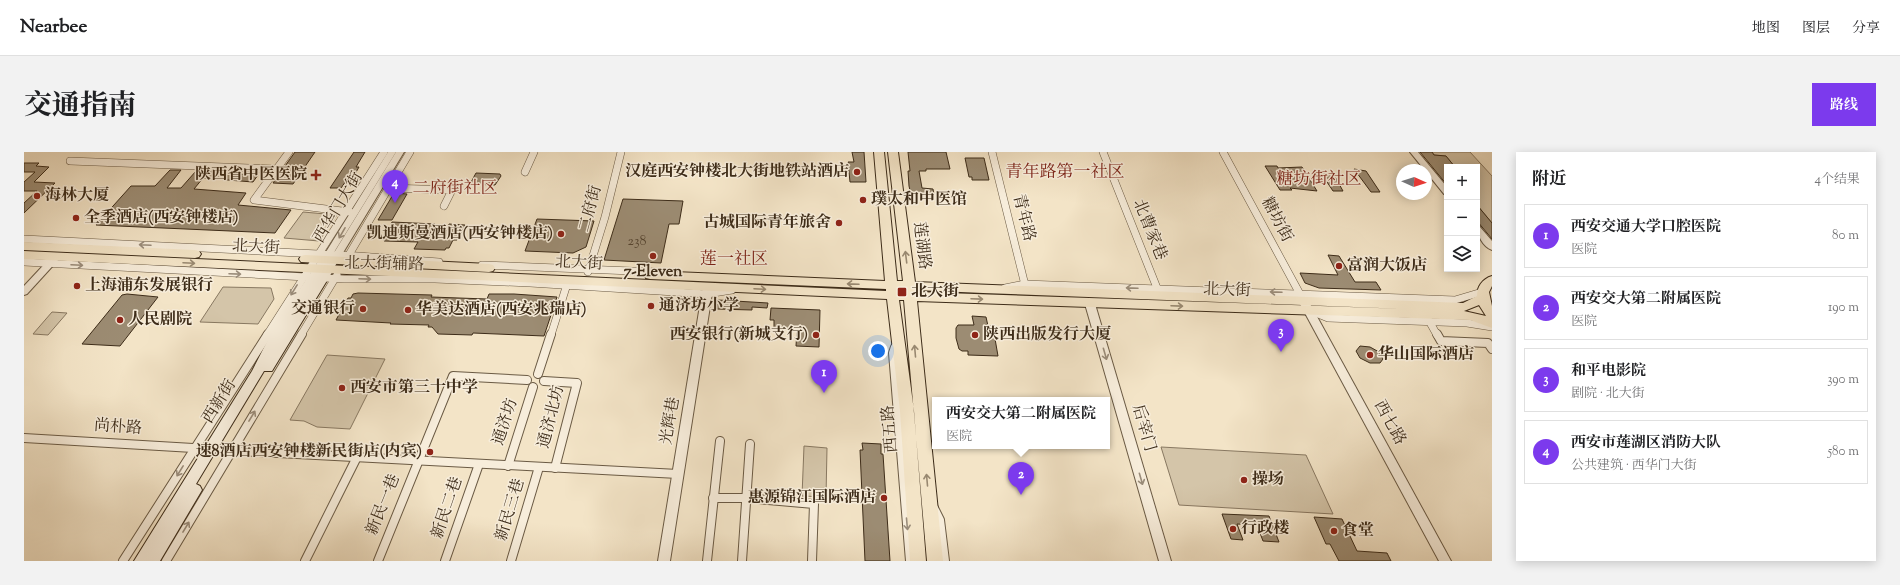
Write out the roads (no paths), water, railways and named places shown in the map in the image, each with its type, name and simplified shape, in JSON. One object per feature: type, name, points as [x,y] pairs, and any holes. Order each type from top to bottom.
[{"type":"main road","name":"莲湖路","points":[[879,152],[892,290]]},
{"type":"main road","name":"莲湖路","points":[[893,152],[910,291]]},
{"type":"main road","name":"北大街","points":[[24,246],[327,265],[567,283],[708,290],[744,288],[892,290]]},
{"type":"main road","name":"北大街","points":[[24,255],[53,260],[588,271],[729,278],[1090,304],[1304,301],[1427,318],[1471,316],[1492,324]]},
{"type":"main road","name":"西新街","points":[[152,561],[220,450],[327,265]]},
{"type":"main road","name":"北大街","points":[[910,291],[996,290],[1026,287],[1158,292],[1304,301],[1464,306],[1482,296],[1486,284],[1492,280]]},
{"type":"main road","name":"西五路","points":[[892,290],[907,411],[918,561]]},
{"type":"main road","name":"西五路","points":[[910,291],[935,561]]},
{"type":"main road","points":[[1482,296],[1492,316]]},
{"type":"main road","name":"西新街","points":[[141,561],[220,450]]},
{"type":"street","points":[[288,152],[254,200],[351,212],[384,152]]},
{"type":"street","name":"西华门大街","points":[[327,265],[351,212],[392,152]]},
{"type":"street","name":"西华门大街","points":[[327,265],[400,152]]},
{"type":"street","points":[[123,561],[194,448],[327,265],[389,188],[410,152]]},
{"type":"street","points":[[524,172],[534,152]]},
{"type":"street","name":"二府街","points":[[588,271],[605,217],[621,152]]},
{"type":"street","name":"青年路","points":[[992,152],[1026,287]]},
{"type":"street","name":"北曹家巷","points":[[1103,152],[1158,292]]},
{"type":"street","name":"糖坊街","points":[[1223,152],[1304,301]]},
{"type":"street","points":[[1414,152],[1444,188]]},
{"type":"street","points":[[70,161],[181,164],[276,169]]},
{"type":"street","points":[[389,188],[452,190],[444,206]]},
{"type":"street","points":[[1480,233],[1492,247]]},
{"type":"street","points":[[24,239],[327,265]]},
{"type":"street","points":[[24,262],[53,260]]},
{"type":"street","points":[[24,292],[53,260]]},
{"type":"street","points":[[538,374],[567,283]]},
{"type":"street","name":"光辉巷","points":[[664,561],[708,290]]},
{"type":"street","name":"西七路","points":[[1304,301],[1445,561]]},
{"type":"street","name":"后宰门","points":[[1090,304],[1165,561]]},
{"type":"street","points":[[1427,318],[1492,327]]},
{"type":"street","points":[[1427,318],[1441,341],[1488,343],[1492,349]]},
{"type":"street","points":[[898,332],[893,353],[910,561]]},
{"type":"street","points":[[538,374],[543,376],[544,381],[540,386],[533,387],[527,385],[527,380],[531,375],[538,374]]},
{"type":"street","name":"新民一巷","points":[[378,561],[453,376],[527,380]]},
{"type":"street","name":"通济北坊","points":[[544,381],[577,383],[555,468]]},
{"type":"street","name":"通济坊","points":[[508,466],[533,387]]},
{"type":"street","name":"尚朴路","points":[[26,440],[539,468],[678,474]]},
{"type":"street","points":[[706,561],[720,441]]},
{"type":"street","points":[[742,561],[750,444]]},
{"type":"street","points":[[166,561],[220,450]]},
{"type":"street","points":[[305,561],[357,457]]},
{"type":"street","name":"新民二巷","points":[[445,561],[478,464]]},
{"type":"street","name":"新民三巷","points":[[511,561],[539,468]]},
{"type":"street","points":[[713,498],[746,498],[814,504],[812,561]]},
{"type":"street","points":[[929,498],[940,520],[945,561]]},
{"type":"place","name":"汉庭西安钟楼北大街地铁站酒店","points":[[857,172]]},
{"type":"place","name":"陕西省中医医院","points":[[316,175]]},
{"type":"place","name":"海林大厦","points":[[37,196]]},
{"type":"place","name":"璞太和中医馆","points":[[863,200]]},
{"type":"place","name":"西安市莲湖区消防大队","points":[[395,203]]},
{"type":"place","name":"全季酒店(西安钟楼店)","points":[[76,218]]},
{"type":"place","name":"古城国际青年旅舍","points":[[839,223]]},
{"type":"place","name":"凯迪斯曼酒店(西安钟楼店)","points":[[561,234]]},
{"type":"place","name":"7-Eleven","points":[[653,256]]},
{"type":"place","name":"富润大饭店","points":[[1339,266]]},
{"type":"place","name":"上海浦东发展银行","points":[[77,286]]},
{"type":"place","name":"北大街","points":[[902,292]]},
{"type":"place","name":"通济坊小学","points":[[651,306]]},
{"type":"place","name":"交通银行","points":[[363,309]]},
{"type":"place","name":"华美达酒店(西安兆瑞店)","points":[[408,310]]},
{"type":"place","name":"人民剧院","points":[[120,320]]},
{"type":"place","name":"西安银行(新城支行)","points":[[816,335]]},
{"type":"place","name":"陕西出版发行大厦","points":[[975,335]]},
{"type":"place","name":"和平电影院","points":[[1281,352]]},
{"type":"place","name":"华山国际酒店","points":[[1370,355]]},
{"type":"place","name":"西安市第三十中学","points":[[342,388]]},
{"type":"place","name":"西安交通大学口腔医院","points":[[824,393]]},
{"type":"place","name":"速8酒店西安钟楼新民街店(内宾)","points":[[430,452]]},
{"type":"place","name":"操场","points":[[1244,480]]},
{"type":"place","name":"西安交大第二附属医院","points":[[1021,495]]},
{"type":"place","name":"惠源锦江国际酒店","points":[[884,498]]},
{"type":"place","name":"行政楼","points":[[1233,529]]},
{"type":"place","name":"食堂","points":[[1334,531]]},
{"type":"district","name":"青年路第一社区","points":[[1065,173]]},
{"type":"district","name":"糖坊街社区","points":[[1319,180]]},
{"type":"district","name":"二府街社区","points":[[455,189]]},
{"type":"district","name":"莲一社区","points":[[734,260]]}]
